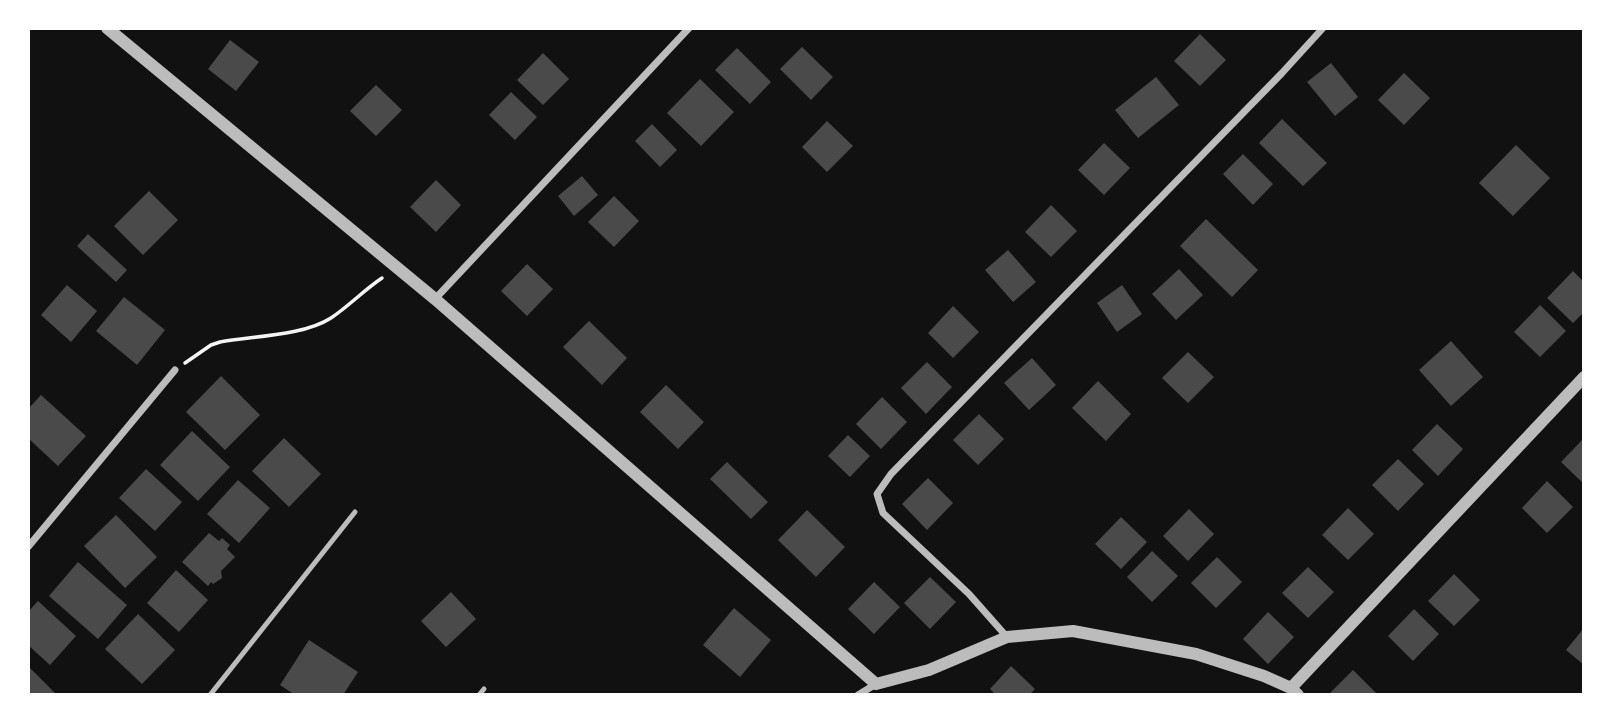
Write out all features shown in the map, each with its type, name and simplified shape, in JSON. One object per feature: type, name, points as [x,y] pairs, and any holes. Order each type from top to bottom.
[{"type":"street","points":[[107,28],[435,299],[876,684]]},
{"type":"street","points":[[435,299],[689,28]]},
{"type":"street","points":[[1007,637],[969,594],[883,513],[877,494],[891,474],[1323,28]]},
{"type":"street","points":[[28,547],[175,370]]},
{"type":"street","points":[[858,695],[876,684],[929,670],[1007,637],[1073,631],[1196,654],[1264,676],[1294,692],[1584,377]]},
{"type":"lane","points":[[211,695],[355,512]]},
{"type":"lane","points":[[479,695],[484,689]]},
{"type":"path","points":[[175,370],[211,345],[284,333],[331,318],[397,267]]},
{"type":"building","points":[[1200,34],[1226,60],[1200,86],[1174,61]]},
{"type":"building","points":[[230,40],[259,62],[236,91],[208,69]]},
{"type":"building","points":[[802,47],[833,77],[811,100],[780,69]]},
{"type":"building","points":[[737,48],[771,82],[750,104],[715,70]]},
{"type":"building","points":[[543,53],[569,79],[543,105],[517,80]]},
{"type":"building","points":[[1331,63],[1358,97],[1335,116],[1307,82]]},
{"type":"building","points":[[1404,73],[1430,98],[1404,125],[1378,100]]},
{"type":"building","points":[[1156,77],[1179,105],[1138,138],[1115,110]]},
{"type":"building","points":[[700,79],[734,112],[701,146],[667,113]]},
{"type":"building","points":[[376,85],[402,110],[376,136],[350,111]]},
{"type":"building","points":[[511,92],[537,117],[515,140],[489,115]]},
{"type":"building","points":[[1282,119],[1327,163],[1303,186],[1259,143]]},
{"type":"building","points":[[827,121],[853,146],[827,172],[802,147]]},
{"type":"building","points":[[652,124],[677,150],[660,167],[635,141]]},
{"type":"building","points":[[1104,143],[1130,168],[1104,195],[1078,170]]},
{"type":"building","points":[[1516,145],[1550,178],[1513,216],[1479,183]]},
{"type":"building","points":[[1243,154],[1273,184],[1253,205],[1223,174]]},
{"type":"building","points":[[582,176],[598,195],[574,216],[558,196]]},
{"type":"building","points":[[436,180],[461,205],[436,232],[410,207]]},
{"type":"building","points":[[149,191],[178,220],[143,255],[114,226]]},
{"type":"building","points":[[614,196],[639,221],[614,247],[588,222]]},
{"type":"building","points":[[1051,205],[1077,231],[1051,257],[1025,232]]},
{"type":"building","points":[[1206,219],[1258,270],[1232,297],[1180,246]]},
{"type":"building","points":[[88,234],[127,270],[116,282],[77,246]]},
{"type":"building","points":[[1008,250],[1036,282],[1013,302],[985,270]]},
{"type":"building","points":[[527,264],[553,289],[527,316],[501,291]]},
{"type":"building","points":[[1179,269],[1203,295],[1176,320],[1152,294]]},
{"type":"building","points":[[1573,271],[1584,282],[1584,312],[1573,323],[1547,298]]},
{"type":"building","points":[[67,285],[97,311],[71,342],[41,315]]},
{"type":"building","points":[[1122,285],[1142,314],[1117,332],[1097,303]]},
{"type":"building","points":[[124,297],[165,330],[137,365],[96,331]]},
{"type":"building","points":[[1540,305],[1566,331],[1540,357],[1514,332]]},
{"type":"building","points":[[953,306],[979,332],[953,358],[928,333]]},
{"type":"building","points":[[589,321],[627,358],[602,385],[563,347]]},
{"type":"building","points":[[1451,341],[1483,377],[1451,406],[1419,370]]},
{"type":"building","points":[[1188,352],[1214,377],[1188,403],[1162,378]]},
{"type":"building","points":[[1032,358],[1056,385],[1029,410],[1004,383]]},
{"type":"building","points":[[927,362],[952,387],[926,414],[901,388]]},
{"type":"building","points":[[221,376],[260,415],[225,450],[186,412]]},
{"type":"building","points":[[1098,381],[1131,414],[1106,441],[1072,408]]},
{"type":"building","points":[[666,385],[704,422],[678,449],[640,412]]},
{"type":"building","points":[[41,395],[86,436],[58,466],[28,438],[28,409]]},
{"type":"building","points":[[882,397],[907,422],[881,449],[856,424]]},
{"type":"building","points":[[979,414],[1004,439],[978,465],[953,440]]},
{"type":"building","points":[[1437,424],[1463,449],[1438,476],[1412,450]]},
{"type":"building","points":[[192,431],[230,467],[198,501],[160,465]]},
{"type":"building","points":[[848,435],[870,456],[850,477],[828,456]]},
{"type":"building","points":[[284,438],[321,474],[289,507],[252,471]]},
{"type":"building","points":[[1584,438],[1584,484],[1561,462]]},
{"type":"building","points":[[1398,459],[1424,484],[1398,511],[1372,485]]},
{"type":"building","points":[[727,462],[768,502],[751,519],[710,479]]},
{"type":"building","points":[[146,469],[182,502],[155,531],[119,498]]},
{"type":"building","points":[[928,478],[953,503],[927,530],[902,504]]},
{"type":"building","points":[[238,480],[270,508],[239,543],[207,514]]},
{"type":"building","points":[[1547,481],[1573,507],[1547,533],[1522,508]]},
{"type":"building","points":[[1348,508],[1374,534],[1348,560],[1322,535]]},
{"type":"building","points":[[1189,509],[1214,534],[1188,561],[1163,536]]},
{"type":"building","points":[[807,510],[845,547],[816,577],[778,540]]},
{"type":"building","points":[[116,515],[157,557],[125,588],[84,546]]},
{"type":"building","points":[[1121,517],[1147,542],[1121,569],[1095,544]]},
{"type":"building","points":[[209,533],[219,541],[222,538],[230,545],[227,549],[235,557],[221,571],[222,578],[208,586],[182,562]]},
{"type":"building","points":[[1152,551],[1178,576],[1152,602],[1127,577]]},
{"type":"building","points":[[1217,557],[1242,582],[1216,608],[1191,583]]},
{"type":"building","points":[[78,562],[127,605],[98,639],[49,596]]},
{"type":"building","points":[[1308,567],[1334,592],[1308,618],[1282,593]]},
{"type":"building","points":[[176,570],[208,600],[179,632],[147,603]]},
{"type":"building","points":[[1454,574],[1480,600],[1454,626],[1428,601]]},
{"type":"building","points":[[930,577],[956,602],[930,629],[904,603]]},
{"type":"building","points":[[874,582],[900,607],[874,634],[848,609]]},
{"type":"building","points":[[451,592],[476,619],[446,647],[421,621]]},
{"type":"building","points":[[38,601],[76,636],[50,665],[28,645],[28,612]]},
{"type":"building","points":[[734,608],[771,640],[740,677],[703,645]]},
{"type":"building","points":[[1414,609],[1439,634],[1413,661],[1388,636]]},
{"type":"building","points":[[1268,612],[1294,637],[1268,664],[1243,639]]},
{"type":"building","points":[[138,614],[175,650],[142,684],[105,649]]},
{"type":"building","points":[[1584,628],[1584,665],[1566,650]]},
{"type":"building","points":[[309,640],[358,672],[343,695],[295,695],[280,685]]},
{"type":"building","points":[[28,666],[57,695],[28,695]]},
{"type":"building","points":[[1011,666],[1035,689],[1029,695],[996,695],[990,689]]},
{"type":"building","points":[[1353,670],[1378,695],[1328,695]]}]
